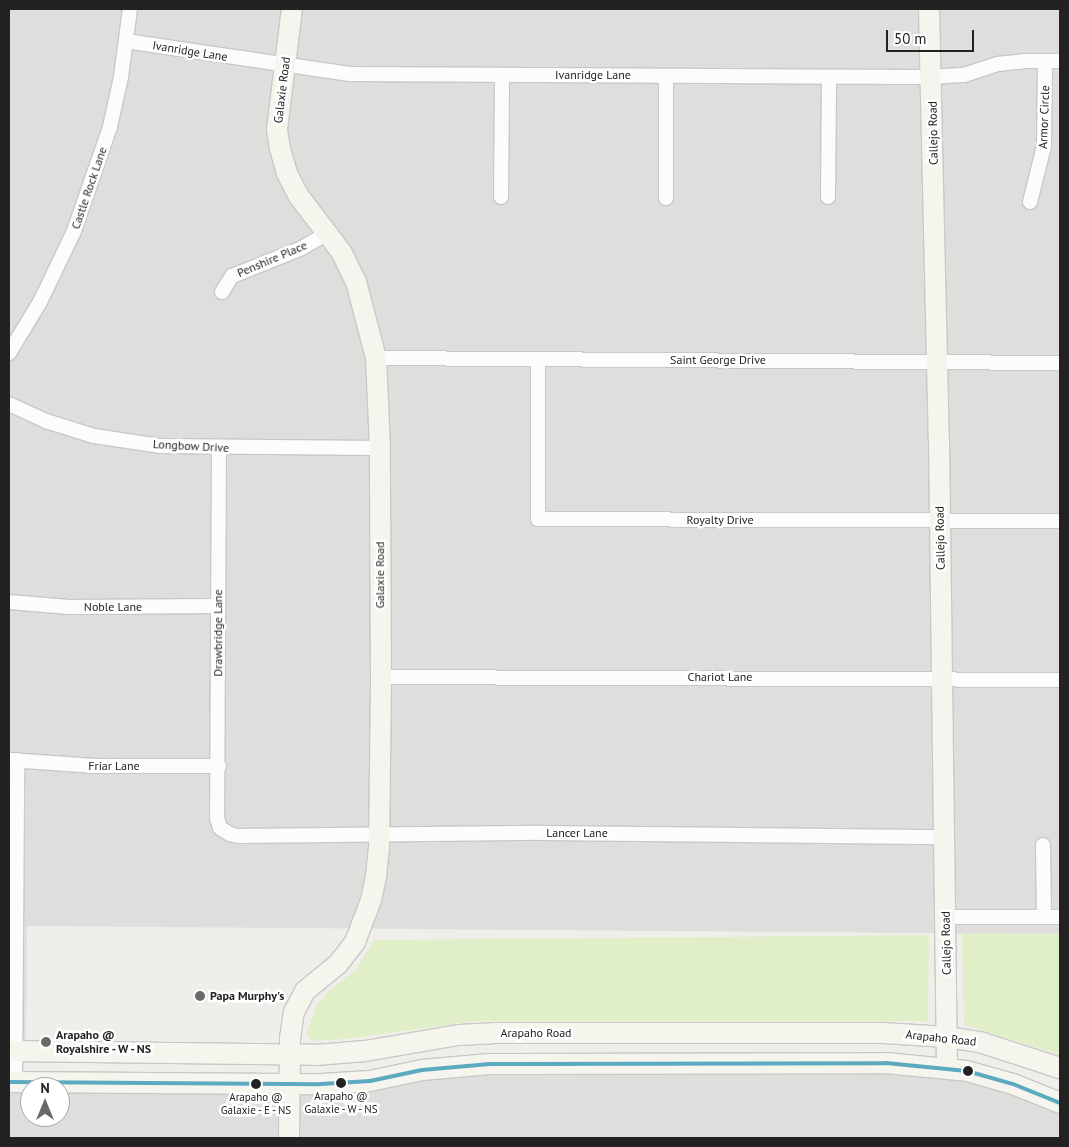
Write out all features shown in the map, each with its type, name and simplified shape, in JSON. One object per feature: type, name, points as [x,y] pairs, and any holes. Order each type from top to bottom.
[{"type":"street","name":"Castle Rock Lane","points":[[9,353],[40,302],[74,232],[110,127],[130,9]]},
{"type":"street","name":"Galaxie Road","points":[[289,1138],[291,1024],[299,1001],[316,981],[338,964],[347,954],[362,926],[372,900],[379,834],[380,677],[380,448],[376,358],[356,282],[342,253],[298,194],[286,173],[280,149],[277,128],[292,9]]},
{"type":"street","name":"Callejo Road","points":[[930,9],[943,678],[947,1068]]},
{"type":"street","name":"Ivanridge Lane","points":[[126,41],[350,74],[932,77],[964,75],[997,64],[1060,60]]},
{"type":"street","name":"Armor Circle","points":[[1030,202],[1044,146],[1045,61]]},
{"type":"street","points":[[501,198],[502,75]]},
{"type":"street","points":[[666,76],[666,198]]},
{"type":"street","points":[[828,197],[829,77]]},
{"type":"street","name":"Penshire Place","points":[[222,292],[232,276],[300,249],[328,233]]},
{"type":"street","name":"Saint George Drive","points":[[376,358],[1060,363]]},
{"type":"street","name":"Royalty Drive","points":[[538,360],[538,518],[1060,521]]},
{"type":"street","name":"Longbow Drive","points":[[9,404],[46,420],[94,436],[161,446],[380,448]]},
{"type":"street","name":"Drawbridge Lane","points":[[217,818],[219,766],[219,448]]},
{"type":"street","name":"Noble Lane","points":[[9,602],[69,607],[218,606]]},
{"type":"street","name":"Chariot Lane","points":[[380,677],[1060,680]]},
{"type":"street","points":[[13,760],[12,1082],[289,1084],[370,1081],[422,1070],[490,1064],[886,1063],[947,1068],[986,1075],[1060,1102]]},
{"type":"street","name":"Friar Lane","points":[[13,760],[95,766],[219,766]]},
{"type":"street","name":"Lancer Lane","points":[[217,818],[220,828],[238,836],[379,834],[945,837]]},
{"type":"street","points":[[1043,845],[1044,917]]},
{"type":"street","points":[[946,916],[1060,917]]},
{"type":"street","name":"Arapaho Road","points":[[12,1051],[290,1054],[365,1051],[417,1040],[493,1033],[883,1032],[947,1037],[983,1043],[1060,1068]]},
{"type":"shaded area","points":[[9,9],[1060,9],[1060,934],[27,926],[26,1042],[9,1042]]},
{"type":"shaded area","points":[[892,1072],[939,1075],[1009,1090],[1060,1112],[1060,1138],[9,1138],[9,1091],[20,1091],[20,1127],[70,1127],[70,1091],[453,1074]]},
{"type":"green space","points":[[962,933],[1060,934],[1060,1055],[964,1025]]},
{"type":"green space","points":[[929,935],[928,1021],[475,1021],[346,1039],[312,1041],[306,1034],[317,1005],[327,993],[357,968],[374,940]]},
{"type":"transit line","points":[[9,1082],[321,1084],[370,1081],[422,1070],[490,1064],[886,1063],[967,1071],[1013,1084],[1060,1103]]},
{"type":"place","name":"Papa Murphy's","points":[[200,996]]},
{"type":"place","name":"Arapaho @ Royalshire - W - NS","points":[[46,1042]]},
{"type":"place","name":"Arapaho @ Galaxie - W - NS","points":[[341,1083]]},
{"type":"place","name":"Arapaho @ Galaxie - E - NS","points":[[256,1084]]}]
